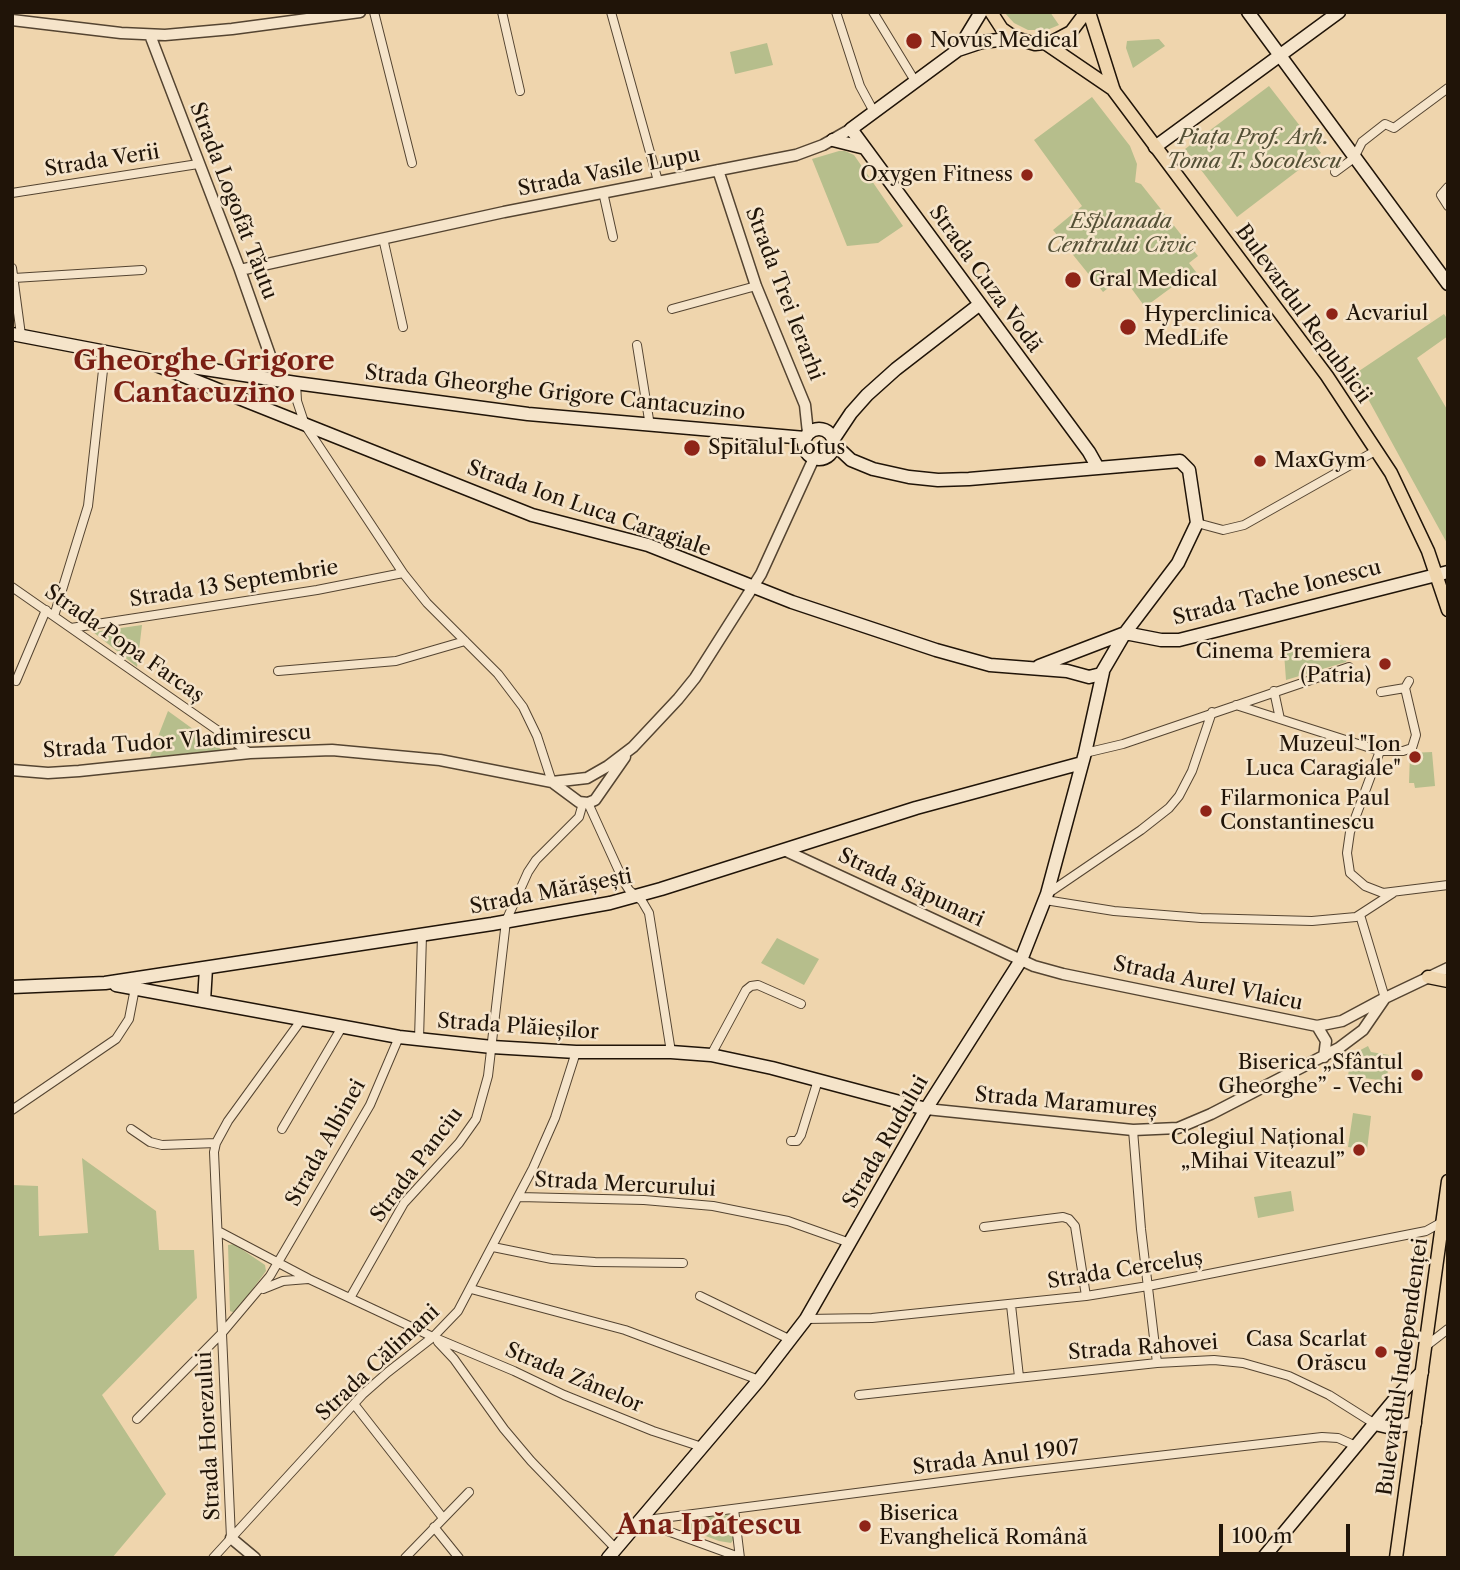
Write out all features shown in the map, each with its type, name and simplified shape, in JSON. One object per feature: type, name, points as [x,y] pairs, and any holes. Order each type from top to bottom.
[{"type":"main road","name":"Strada Vasile Lupu","points":[[958,50],[981,12]]},
{"type":"main road","points":[[991,12],[1002,29],[1015,38],[1035,44],[1059,40],[1071,32],[1087,12]]},
{"type":"main road","name":"Bulevardul Republicii","points":[[1087,12],[1114,90],[1327,376],[1377,450],[1443,573],[1448,610]]},
{"type":"main road","points":[[1248,12],[1448,284]]},
{"type":"main road","points":[[1155,147],[1339,12]]},
{"type":"main road","name":"Strada Vasile Lupu","points":[[850,129],[958,50],[982,42],[1015,38]]},
{"type":"main road","name":"Bulevardul Republicii","points":[[1045,43],[1114,90]]},
{"type":"main road","points":[[833,140],[865,148],[871,114]]},
{"type":"main road","name":"Strada Cuza Vodă","points":[[850,129],[1089,452],[1094,468]]},
{"type":"main road","points":[[806,435],[804,449],[814,458],[826,458],[832,451],[844,422],[858,404],[884,379],[980,304]]},
{"type":"main road","name":"Strada Gheorghe Grigore Cantacuzino","points":[[17,335],[141,359],[279,381],[528,414],[650,426],[806,435],[816,429],[822,429],[828,432],[851,460],[883,472],[938,480],[1178,461],[1188,468],[1197,523]]},
{"type":"main road","name":"Strada Ion Luca Caragiale","points":[[141,359],[531,515],[648,545],[753,588],[969,660],[1000,666],[1095,677],[1105,669],[1125,633],[1156,596],[1178,563],[1197,523]]},
{"type":"main road","points":[[844,422],[846,446],[851,460]]},
{"type":"main road","name":"Strada Tache Ionescu","points":[[1125,633],[1161,640],[1179,640],[1443,573]]},
{"type":"main road","name":"Strada Ion Luca Caragiale","points":[[1032,669],[1125,633]]},
{"type":"main road","points":[[1098,694],[1076,664],[1084,649],[1096,647],[1104,653],[1105,669]]},
{"type":"main road","name":"Strada Rudului","points":[[612,1553],[760,1380],[806,1319],[926,1109],[1021,960],[1046,897],[1105,669]]},
{"type":"main road","name":"Strada Mărășești","points":[[12,987],[105,983],[422,935],[610,903],[1084,758]]},
{"type":"main road","points":[[204,1001],[206,968]]},
{"type":"main road","points":[[1428,977],[1448,981]]},
{"type":"main road","name":"Strada Plăieșilor","points":[[105,983],[399,1037],[492,1047],[576,1052],[671,1052],[710,1055],[926,1109]]},
{"type":"main road","name":"Bulevardul Independenței","points":[[1396,1558],[1445,1220],[1448,1181]]},
{"type":"main road","points":[[1263,1558],[1395,1399],[1422,1372]]},
{"type":"main road","points":[[1375,1424],[1392,1428],[1415,1423]]},
{"type":"street","points":[[12,20],[150,35],[232,29],[360,12]]},
{"type":"street","points":[[374,12],[412,163]]},
{"type":"street","points":[[502,12],[520,91]]},
{"type":"street","points":[[611,12],[658,181]]},
{"type":"street","points":[[836,12],[871,114]]},
{"type":"street","points":[[873,12],[915,81]]},
{"type":"street","name":"Strada Logofăt Tăutu","points":[[150,35],[240,270],[279,381]]},
{"type":"street","points":[[1335,172],[1354,158],[1362,142],[1385,124],[1394,128],[1448,88]]},
{"type":"street","name":"Strada Vasile Lupu","points":[[240,270],[603,192],[796,155],[833,140],[850,129]]},
{"type":"street","name":"Strada Verii","points":[[12,193],[198,164]]},
{"type":"street","name":"Strada Trei Ierarhi","points":[[718,170],[757,286],[805,405],[806,435]]},
{"type":"street","points":[[1448,187],[1441,195],[1448,206]]},
{"type":"street","points":[[603,192],[613,237]]},
{"type":"street","points":[[383,238],[403,327]]},
{"type":"street","points":[[12,268],[17,335]]},
{"type":"street","points":[[14,278],[142,270]]},
{"type":"street","points":[[672,309],[757,286]]},
{"type":"street","points":[[637,345],[650,426]]},
{"type":"street","points":[[16,681],[50,613],[88,506],[105,352]]},
{"type":"street","points":[[296,383],[297,401],[305,425],[403,573],[428,603],[498,674],[523,707],[537,736],[552,782]]},
{"type":"street","points":[[1197,523],[1223,530],[1244,526],[1377,450]]},
{"type":"street","points":[[586,800],[695,678],[753,588],[814,458]]},
{"type":"street","name":"Strada 13 Septembrie","points":[[71,628],[317,590],[403,573]]},
{"type":"street","name":"Strada Popa Farcaș","points":[[12,587],[250,753]]},
{"type":"street","points":[[278,671],[396,661],[465,641]]},
{"type":"street","name":"Strada Mărășești","points":[[1084,758],[1349,667]]},
{"type":"street","points":[[1236,705],[1380,751],[1403,751],[1412,748],[1416,736],[1407,684],[1381,692]]},
{"type":"street","points":[[1274,691],[1280,719]]},
{"type":"street","points":[[1046,897],[1169,808],[1179,796],[1192,771],[1213,712]]},
{"type":"street","points":[[633,747],[573,788],[586,800],[624,882],[642,901],[649,914],[671,1052]]},
{"type":"street","name":"Strada Tudor Vladimirescu","points":[[12,770],[48,773],[79,771],[304,750],[363,752],[440,760],[552,782],[582,780]]},
{"type":"street","points":[[1380,751],[1350,832],[1347,853],[1350,873],[1357,881],[1374,891],[1393,892],[1448,885]]},
{"type":"street","points":[[582,780],[596,784],[586,800]]},
{"type":"street","name":"Strada Tudor Vladimirescu","points":[[552,782],[586,800]]},
{"type":"street","name":"Strada Panciu","points":[[350,1298],[404,1203],[472,1126],[484,1096],[506,921],[528,872],[536,860],[579,817],[586,800]]},
{"type":"street","name":"Strada Săpunari","points":[[784,850],[1021,960]]},
{"type":"street","points":[[1046,897],[1114,911],[1201,918],[1312,921],[1349,919],[1360,915],[1393,892]]},
{"type":"street","points":[[1360,915],[1385,998]]},
{"type":"street","points":[[419,1039],[422,935]]},
{"type":"street","name":"Strada Aurel Vlaicu","points":[[1021,960],[1063,974],[1317,1026],[1342,1021],[1385,998]]},
{"type":"street","name":"Strada Maramureș","points":[[926,1109],[1133,1130],[1164,1130],[1188,1124],[1324,1057],[1363,1030],[1385,998],[1448,968]]},
{"type":"street","points":[[710,1055],[746,990],[751,986],[758,985],[801,1004]]},
{"type":"street","points":[[12,1110],[116,1039],[129,1019],[135,988]]},
{"type":"street","points":[[131,1129],[150,1142],[162,1145],[216,1143],[228,1121],[302,1019]]},
{"type":"street","points":[[1317,1026],[1326,1041],[1324,1057]]},
{"type":"street","points":[[282,1129],[342,1027]]},
{"type":"street","name":"Strada Albinei","points":[[136,1419],[222,1333],[260,1290],[278,1264],[370,1105],[399,1037]]},
{"type":"street","name":"Strada Călimani","points":[[213,1558],[354,1404],[388,1372],[433,1338],[458,1311],[519,1197],[555,1118],[576,1052]]},
{"type":"street","points":[[791,1142],[797,1141],[801,1136],[818,1080]]},
{"type":"street","points":[[1133,1130],[1157,1363]]},
{"type":"street","name":"Strada Horezului","points":[[216,1143],[214,1152],[231,1538]]},
{"type":"street","name":"Strada Mercurului","points":[[519,1197],[644,1200],[713,1206],[788,1221],[850,1243]]},
{"type":"street","points":[[985,1227],[1063,1217],[1069,1219],[1075,1226],[1086,1296]]},
{"type":"street","name":"Strada Cerceluș","points":[[806,1319],[872,1318],[1011,1306],[1086,1296],[1426,1231],[1445,1220]]},
{"type":"street","points":[[218,1231],[278,1264],[433,1338],[454,1359],[504,1429],[612,1553]]},
{"type":"street","points":[[493,1248],[563,1259],[683,1263]]},
{"type":"street","points":[[260,1290],[283,1281],[309,1279]]},
{"type":"street","points":[[471,1289],[625,1330],[760,1380]]},
{"type":"street","points":[[700,1296],[791,1340]]},
{"type":"street","points":[[1011,1306],[1019,1377]]},
{"type":"street","points":[[1426,1346],[1448,1329]]},
{"type":"street","name":"Strada Zânelor","points":[[433,1338],[564,1395],[653,1431],[702,1447]]},
{"type":"street","name":"Strada Rahovei","points":[[859,1395],[1157,1363],[1214,1360],[1266,1368],[1311,1386],[1375,1424]]},
{"type":"street","points":[[354,1404],[443,1518]]},
{"type":"street","name":"Strada Anul 1907","points":[[639,1521],[1019,1472],[1321,1437],[1338,1438],[1356,1446]]},
{"type":"street","points":[[405,1558],[469,1492]]},
{"type":"street","points":[[639,1521],[739,1557],[734,1509]]},
{"type":"street","points":[[434,1527],[459,1558]]},
{"type":"street","points":[[231,1538],[254,1558]]},
{"type":"green space","points":[[1004,12],[1050,12],[1059,25],[1047,30],[1028,30],[1014,23]]},
{"type":"green space","points":[[1159,39],[1165,46],[1133,68],[1126,48],[1127,41]]},
{"type":"green space","points":[[767,43],[773,65],[735,74],[730,52]]},
{"type":"green space","name":"Piața Prof. Arh. Toma T. Socolescu","points":[[1269,86],[1321,153],[1237,217],[1185,149]]},
{"type":"green space","name":"Esplanada Centrului Civic","points":[[1092,97],[1130,146],[1137,164],[1135,182],[1141,184],[1198,256],[1189,263],[1200,277],[1193,282],[1187,276],[1145,307],[1126,281],[1121,285],[1117,281],[1103,292],[1053,230],[1082,206],[1034,140]]},
{"type":"green space","points":[[839,151],[854,155],[903,226],[878,243],[847,246],[812,159]]},
{"type":"green space","points":[[1444,314],[1448,320],[1448,336],[1417,358],[1448,411],[1448,545],[1356,377],[1359,371]]},
{"type":"green space","points":[[142,625],[137,667],[93,632]]},
{"type":"green space","points":[[1337,644],[1343,646],[1348,654],[1346,662],[1286,680],[1284,653]]},
{"type":"green space","points":[[168,711],[222,750],[150,757]]},
{"type":"green space","points":[[1432,752],[1435,786],[1415,788],[1414,783],[1409,783],[1410,753]]},
{"type":"green space","points":[[777,938],[819,959],[804,985],[761,963]]},
{"type":"green space","points":[[1368,1046],[1371,1052],[1389,1055],[1387,1081],[1348,1076],[1351,1055]]},
{"type":"green space","points":[[1353,1113],[1371,1116],[1367,1150],[1348,1147]]},
{"type":"green space","points":[[82,1158],[156,1211],[159,1250],[194,1250],[197,1298],[102,1395],[166,1494],[112,1558],[12,1558],[12,1185],[38,1186],[39,1236],[88,1233]]},
{"type":"green space","points":[[1291,1191],[1294,1211],[1258,1218],[1254,1197]]},
{"type":"green space","points":[[234,1244],[265,1265],[266,1271],[235,1313],[230,1311],[228,1245]]},
{"type":"green space","points":[[731,1514],[734,1539],[731,1543],[684,1528],[685,1520]]},
{"type":"place","name":"Novus Medical","points":[[914,41]]},
{"type":"place","name":"Oxygen Fitness","points":[[1027,175]]},
{"type":"place","name":"Gral Medical","points":[[1073,280]]},
{"type":"place","name":"Acvariul","points":[[1332,314]]},
{"type":"place","name":"Hyperclinica MedLife","points":[[1128,327]]},
{"type":"place","name":"Spitalul Lotus","points":[[692,448]]},
{"type":"place","name":"MaxGym","points":[[1260,461]]},
{"type":"place","name":"Cinema Premiera (Patria)","points":[[1385,664]]},
{"type":"place","name":"Muzeul \"Ion Luca Caragiale\"","points":[[1415,757]]},
{"type":"place","name":"Filarmonica Paul Constantinescu","points":[[1206,811]]},
{"type":"place","name":"Biserica „Sfântul Gheorghe” - Vechi","points":[[1417,1075]]},
{"type":"place","name":"Colegiul Național „Mihai Viteazul”","points":[[1359,1150]]},
{"type":"place","name":"Casa Scarlat Orăscu","points":[[1381,1352]]},
{"type":"place","name":"Biserica Evanghelică Română","points":[[865,1526]]},
{"type":"district","name":"Gheorghe Grigore Cantacuzino","points":[[204,378]]},
{"type":"district","name":"Ana Ipătescu","points":[[709,1526]]}]
